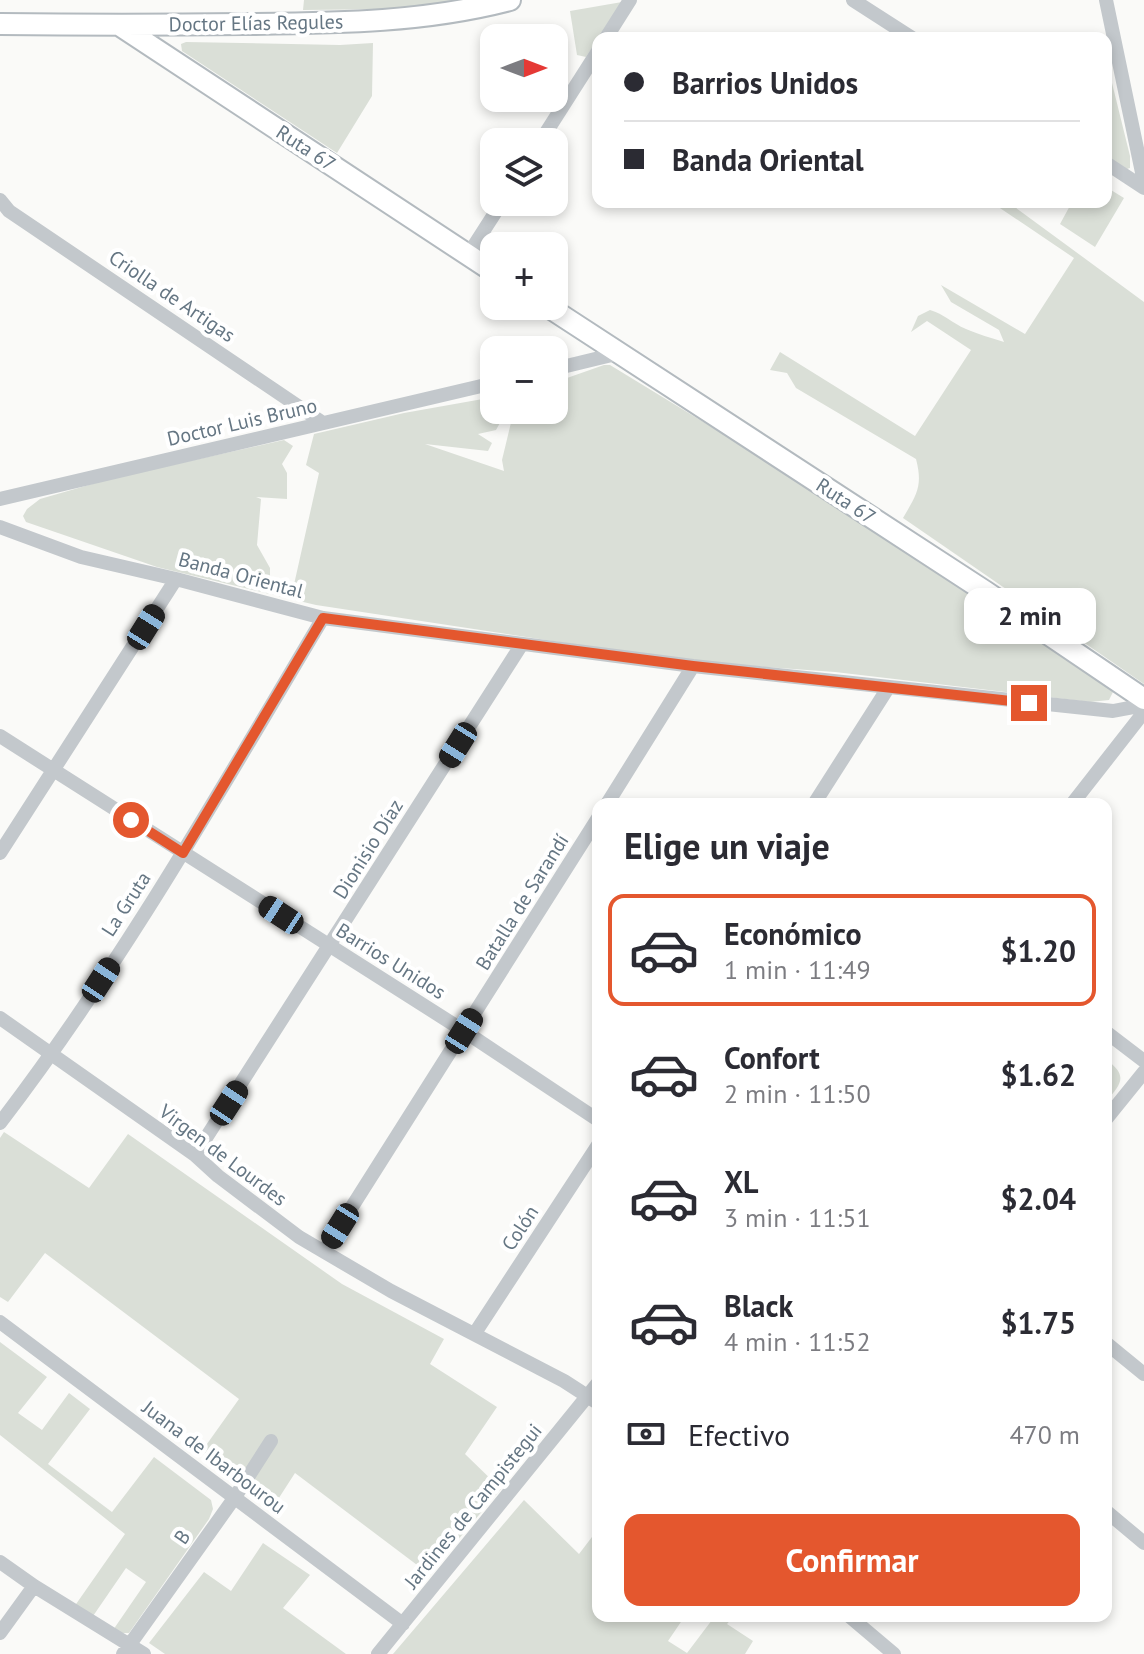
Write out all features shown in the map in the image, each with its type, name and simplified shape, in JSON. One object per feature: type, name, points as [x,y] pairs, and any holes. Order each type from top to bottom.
[{"type":"street","name":"Doctor Elías Regules","points":[[0,24],[405,20],[510,0]]},
{"type":"street","points":[[610,32],[630,0]]},
{"type":"street","points":[[853,0],[903,32]]},
{"type":"street","points":[[1106,0],[1144,185]]},
{"type":"street","name":"Ruta 67","points":[[119,25],[480,263]]},
{"type":"street","points":[[549,128],[592,60]]},
{"type":"street","points":[[1112,166],[1144,185]]},
{"type":"street","name":"Criolla de Artigas","points":[[3,211],[323,423]]},
{"type":"street","points":[[468,255],[493,216]]},
{"type":"street","name":"Ruta 67","points":[[568,320],[986,592],[1144,702]]},
{"type":"street","points":[[568,366],[620,353]]},
{"type":"street","name":"Doctor Luis Bruno","points":[[0,499],[480,386]]},
{"type":"street","name":"Banda Oriental","points":[[0,527],[81,557],[323,618],[888,688],[1113,711],[1144,702]]},
{"type":"street","points":[[0,853],[176,579]]},
{"type":"street","name":"La Gruta","points":[[0,1123],[51,1056],[183,853],[323,618]]},
{"type":"street","name":"Dionisio Díaz","points":[[195,1155],[522,644]]},
{"type":"street","points":[[611,798],[693,666]]},
{"type":"street","points":[[818,798],[888,688]]},
{"type":"street","points":[[1077,798],[1144,712]]},
{"type":"street","name":"Barrios Unidos","points":[[0,736],[592,1116]]},
{"type":"street","name":"Batalla de Sarandí","points":[[324,1251],[592,828]]},
{"type":"street","name":"Virgen de Lourdes","points":[[0,1018],[195,1155],[299,1237],[391,1291],[592,1392]]},
{"type":"street","points":[[1112,1037],[1144,1061]]},
{"type":"street","points":[[1112,1112],[1144,1072]]},
{"type":"street","name":"Colón","points":[[475,1333],[592,1154]]},
{"type":"street","name":"Juana de Ibarbourou","points":[[0,1322],[403,1624]]},
{"type":"street","points":[[1112,1348],[1144,1374]]},
{"type":"street","name":"Jardines de Campistegui","points":[[378,1654],[592,1398]]},
{"type":"street","name":"B","points":[[127,1649],[271,1441]]},
{"type":"street","points":[[1112,1516],[1144,1543]]},
{"type":"street","points":[[0,1562],[127,1649],[144,1654]]},
{"type":"street","points":[[0,1633],[34,1586]]},
{"type":"street","points":[[856,1622],[894,1654]]},
{"type":"shaded area","points":[[304,0],[468,0],[399,9],[303,10]]},
{"type":"shaded area","points":[[622,2],[602,32],[592,32],[592,48],[586,57],[577,55],[570,11]]},
{"type":"shaded area","points":[[373,43],[372,96],[337,153],[182,51],[181,44]]},
{"type":"shaded area","points":[[1112,83],[1130,156],[1130,168],[1112,160]]},
{"type":"shaded area","points":[[1112,191],[1124,198],[1095,247],[1060,224],[1069,208],[1112,208]]},
{"type":"shaded area","points":[[1000,208],[1016,208],[1144,302],[1144,684],[903,518],[917,490],[919,476],[916,459],[796,388],[787,373],[770,370],[780,352],[915,436],[971,350],[927,321],[911,332],[918,316],[930,310],[966,329],[1004,342],[999,330],[951,302],[941,285],[1025,334],[1074,258]]},
{"type":"shaded area","points":[[610,365],[769,462],[1099,680],[1113,692],[1109,700],[1090,702],[835,672],[685,661],[316,605],[157,567],[26,522],[23,516],[40,499],[113,478],[284,440],[293,446],[282,464],[287,473],[287,499],[256,497],[261,499],[257,545],[270,568],[270,582],[280,589],[293,589],[319,473],[306,465],[314,434],[480,399],[480,424],[499,424],[496,430],[478,434],[492,443],[488,451],[425,444],[504,471],[502,460],[511,424],[568,424],[568,378]]},
{"type":"shaded area","points":[[1112,1064],[1120,1076],[1112,1095]]},
{"type":"shaded area","points":[[4,1132],[89,1188],[128,1134],[342,1284],[444,1339],[430,1364],[497,1407],[465,1454],[501,1489],[429,1574],[295,1473],[275,1504],[202,1451],[239,1399],[45,1253],[8,1302],[0,1297],[0,1138]]},
{"type":"shaded area","points":[[0,1342],[47,1377],[18,1413],[42,1430],[69,1393],[90,1409],[48,1464],[112,1512],[154,1457],[211,1500],[213,1509],[209,1519],[129,1633],[111,1633],[146,1582],[126,1568],[91,1619],[74,1607],[125,1534],[0,1435]]},
{"type":"shaded area","points":[[524,1500],[579,1554],[592,1537],[592,1622],[681,1622],[668,1641],[687,1653],[710,1622],[729,1622],[727,1624],[753,1641],[745,1654],[393,1654]]},
{"type":"shaded area","points":[[263,1543],[310,1575],[283,1608],[346,1654],[165,1654],[149,1643],[204,1572],[231,1591]]},
{"type":"route","points":[[131,820],[183,853],[323,618],[693,666],[1029,703]]}]
